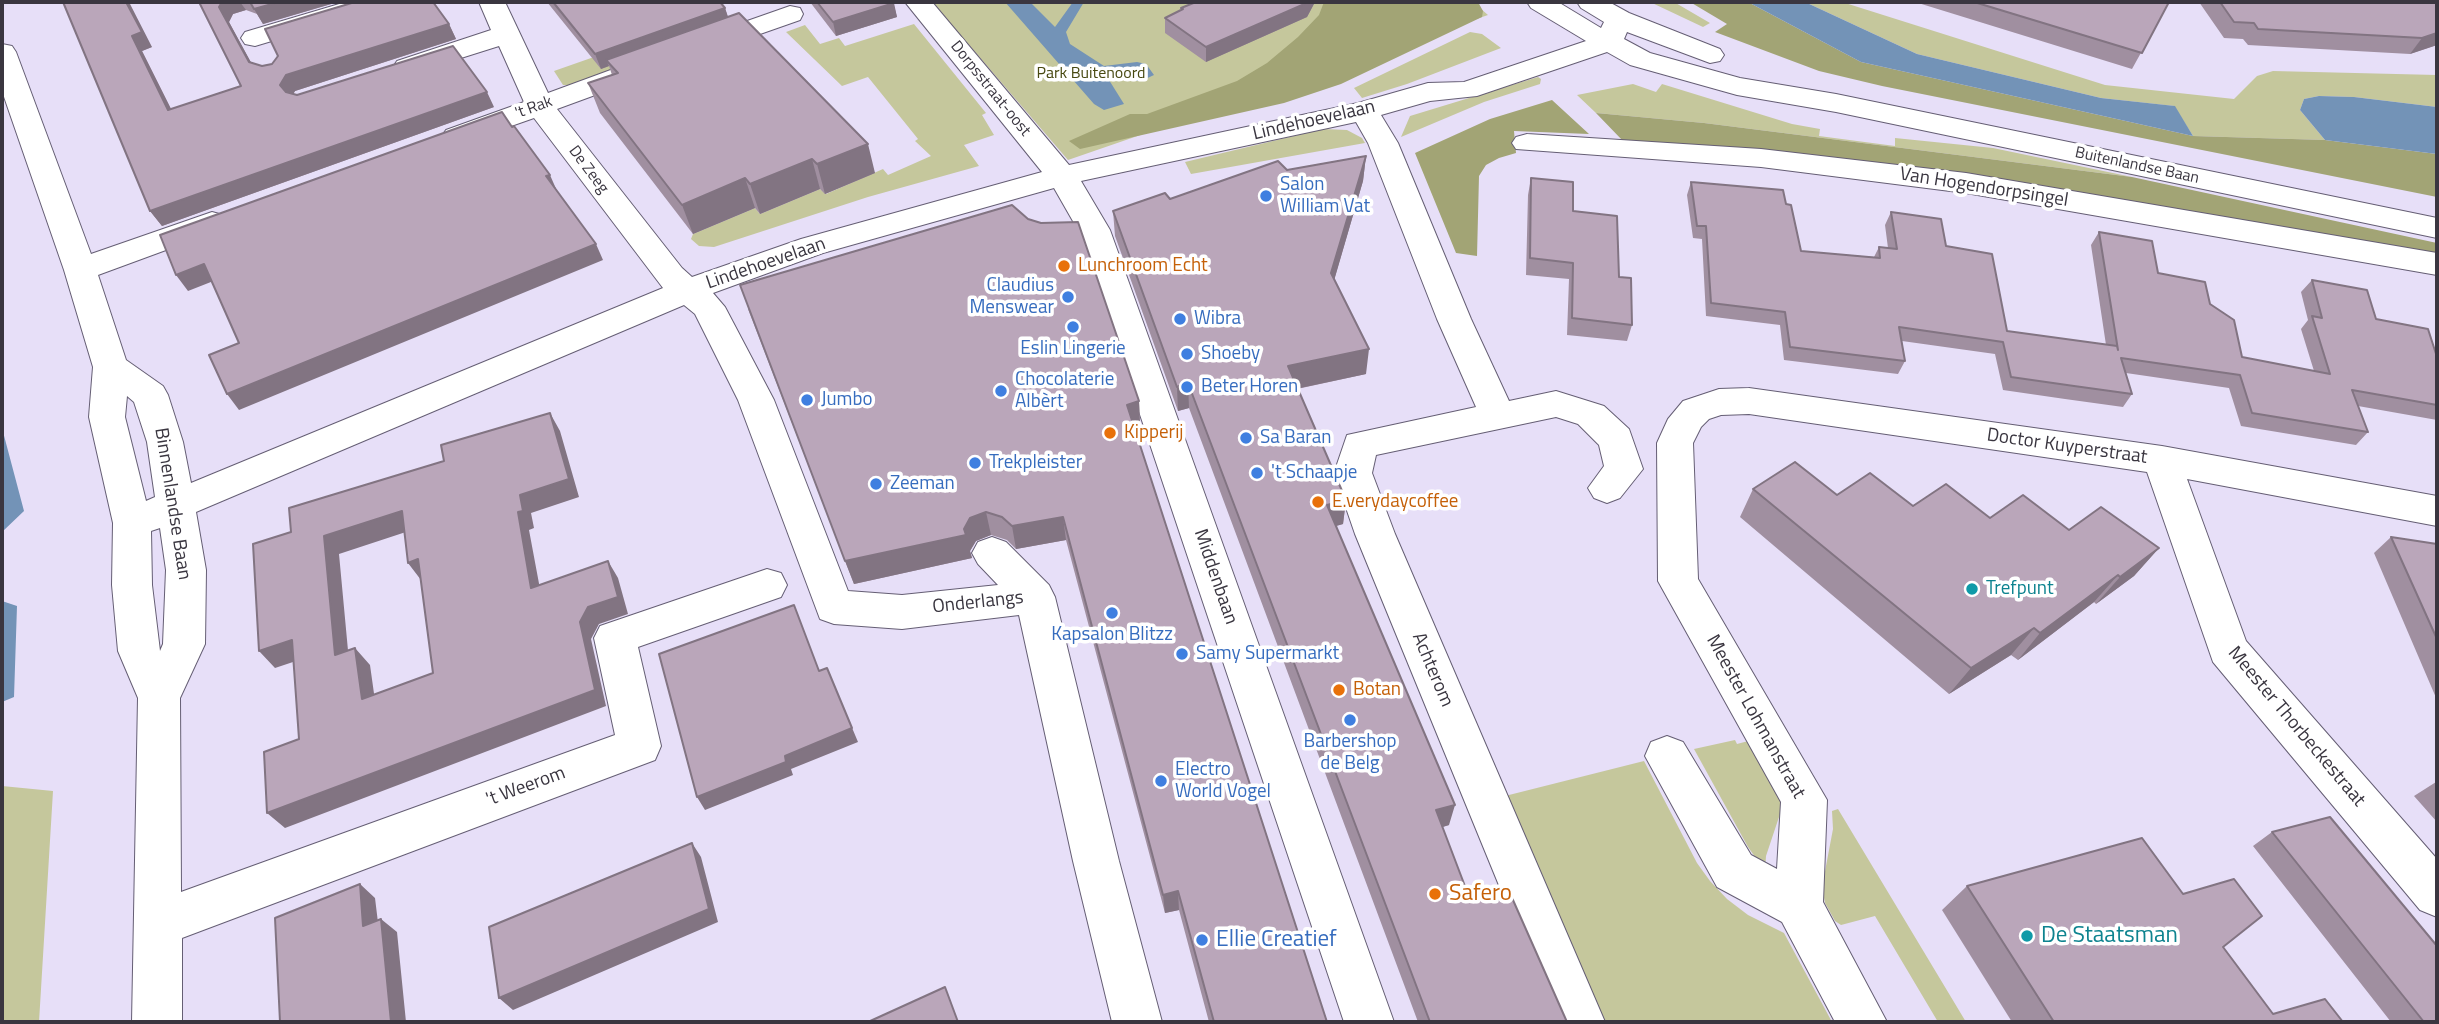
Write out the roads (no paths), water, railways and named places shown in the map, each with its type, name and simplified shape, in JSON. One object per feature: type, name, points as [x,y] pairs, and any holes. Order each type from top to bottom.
[{"type":"street","points":[[255,40],[373,2]]},
{"type":"street","name":"De Zeeg","points":[[492,2],[540,106],[670,276],[689,290]]},
{"type":"street","name":"Dorpsstraat-oost","points":[[919,2],[1070,188]]},
{"type":"street","points":[[1540,2],[1576,25]]},
{"type":"street","name":"Buitenlandse Baan","points":[[1590,2],[1640,59],[1737,86],[1836,103],[2437,228]]},
{"type":"street","name":"'t Rak","points":[[435,143],[790,14]]},
{"type":"street","name":"Lindehoevelaan","points":[[1428,92],[1452,78],[1576,25],[1613,31]]},
{"type":"street","name":"Lindehoevelaan","points":[[132,523],[689,290],[812,246],[1070,188],[1428,92],[1467,90],[1613,31]]},
{"type":"street","points":[[385,74],[508,34]]},
{"type":"street","name":"Binnenlandse Baan","points":[[2,52],[80,270],[111,367],[107,417],[132,523],[132,585],[139,651],[159,698],[157,1022]]},
{"type":"street","points":[[1364,111],[1383,143],[1459,331],[1498,416]]},
{"type":"street","name":"Van Hogendorpsingel","points":[[1527,143],[1761,158],[1966,183],[2437,264]]},
{"type":"street","name":"Middenbaan","points":[[1070,188],[1094,230],[1369,1022]]},
{"type":"street","points":[[80,270],[240,213]]},
{"type":"street","name":"Onderlangs","points":[[689,290],[708,307],[812,511],[834,607],[902,612],[1035,597],[1093,848],[1137,1022]]},
{"type":"street","name":"Binnenlandse Baan","points":[[111,367],[150,395],[165,442],[186,570],[184,645],[159,698]]},
{"type":"street","name":"Doctor Kuyperstraat","points":[[1696,410],[1719,402],[1749,401],[2162,460],[2437,511]]},
{"type":"street","name":"Achterom","points":[[1580,1022],[1375,534],[1353,473],[1360,445],[1556,404],[1591,415],[1616,439],[1624,469],[1607,488]]},
{"type":"street","name":"Meester Lohmanstraat","points":[[1696,410],[1686,419],[1675,443],[1678,581],[1804,800],[1799,906]]},
{"type":"street","name":"Meester Thorbeckestraat","points":[[2162,460],[2228,650],[2437,894]]},
{"type":"street","points":[[992,553],[1035,597]]},
{"type":"street","name":"'t Weerom","points":[[158,924],[639,746],[615,638],[767,585]]},
{"type":"street","points":[[1667,756],[1734,871],[1799,906],[1862,1022]]},
{"type":"water","points":[[1005,2],[1030,2],[1055,27],[1073,2],[1084,2],[1066,32],[1070,44],[1104,66],[1137,62],[1146,64],[1154,75],[1141,81],[1132,81],[1114,74],[1110,76],[1109,80],[1124,104],[1104,110],[1094,104]]},
{"type":"water","points":[[1748,2],[1805,2],[1917,54],[2101,98],[2175,106],[2193,136],[1861,62]]},
{"type":"water","points":[[2319,96],[2354,97],[2437,107],[2437,154],[2325,140],[2300,110],[2304,99]]},
{"type":"water","points":[[2,428],[24,511],[2,532]]},
{"type":"water","points":[[2,601],[17,606],[14,697],[2,702]]},
{"type":"place","name":"Salon William Vat","points":[[1266,196]]},
{"type":"place","name":"Lunchroom Echt","points":[[1064,266]]},
{"type":"place","name":"Claudius Menswear","points":[[1068,297]]},
{"type":"place","name":"Wibra","points":[[1180,319]]},
{"type":"place","name":"Eslin Lingerie","points":[[1073,327]]},
{"type":"place","name":"Shoeby","points":[[1187,354]]},
{"type":"place","name":"Beter Horen","points":[[1187,387]]},
{"type":"place","name":"Chocolaterie Albèrt","points":[[1001,391]]},
{"type":"place","name":"Jumbo","points":[[807,400]]},
{"type":"place","name":"Kipperij","points":[[1110,433]]},
{"type":"place","name":"Sa Baran","points":[[1246,438]]},
{"type":"place","name":"Trekpleister","points":[[975,463]]},
{"type":"place","name":"'t Schaapje","points":[[1257,473]]},
{"type":"place","name":"Zeeman","points":[[876,484]]},
{"type":"place","name":"E.verydaycoffee","points":[[1318,502]]},
{"type":"place","name":"Trefpunt","points":[[1972,589]]},
{"type":"place","name":"Kapsalon Blitzz","points":[[1112,613]]},
{"type":"place","name":"Samy Supermarkt","points":[[1182,654]]},
{"type":"place","name":"Botan","points":[[1339,690]]},
{"type":"place","name":"Barbershop de Belg","points":[[1350,720]]},
{"type":"place","name":"Electro World Vogel","points":[[1161,781]]},
{"type":"place","name":"Safero","points":[[1435,894]]},
{"type":"place","name":"De Staatsman","points":[[2027,936]]},
{"type":"place","name":"Ellie Creatief","points":[[1202,940]]},
{"type":"park label","name":"Park Buitenoord","points":[[1091,74]]}]
